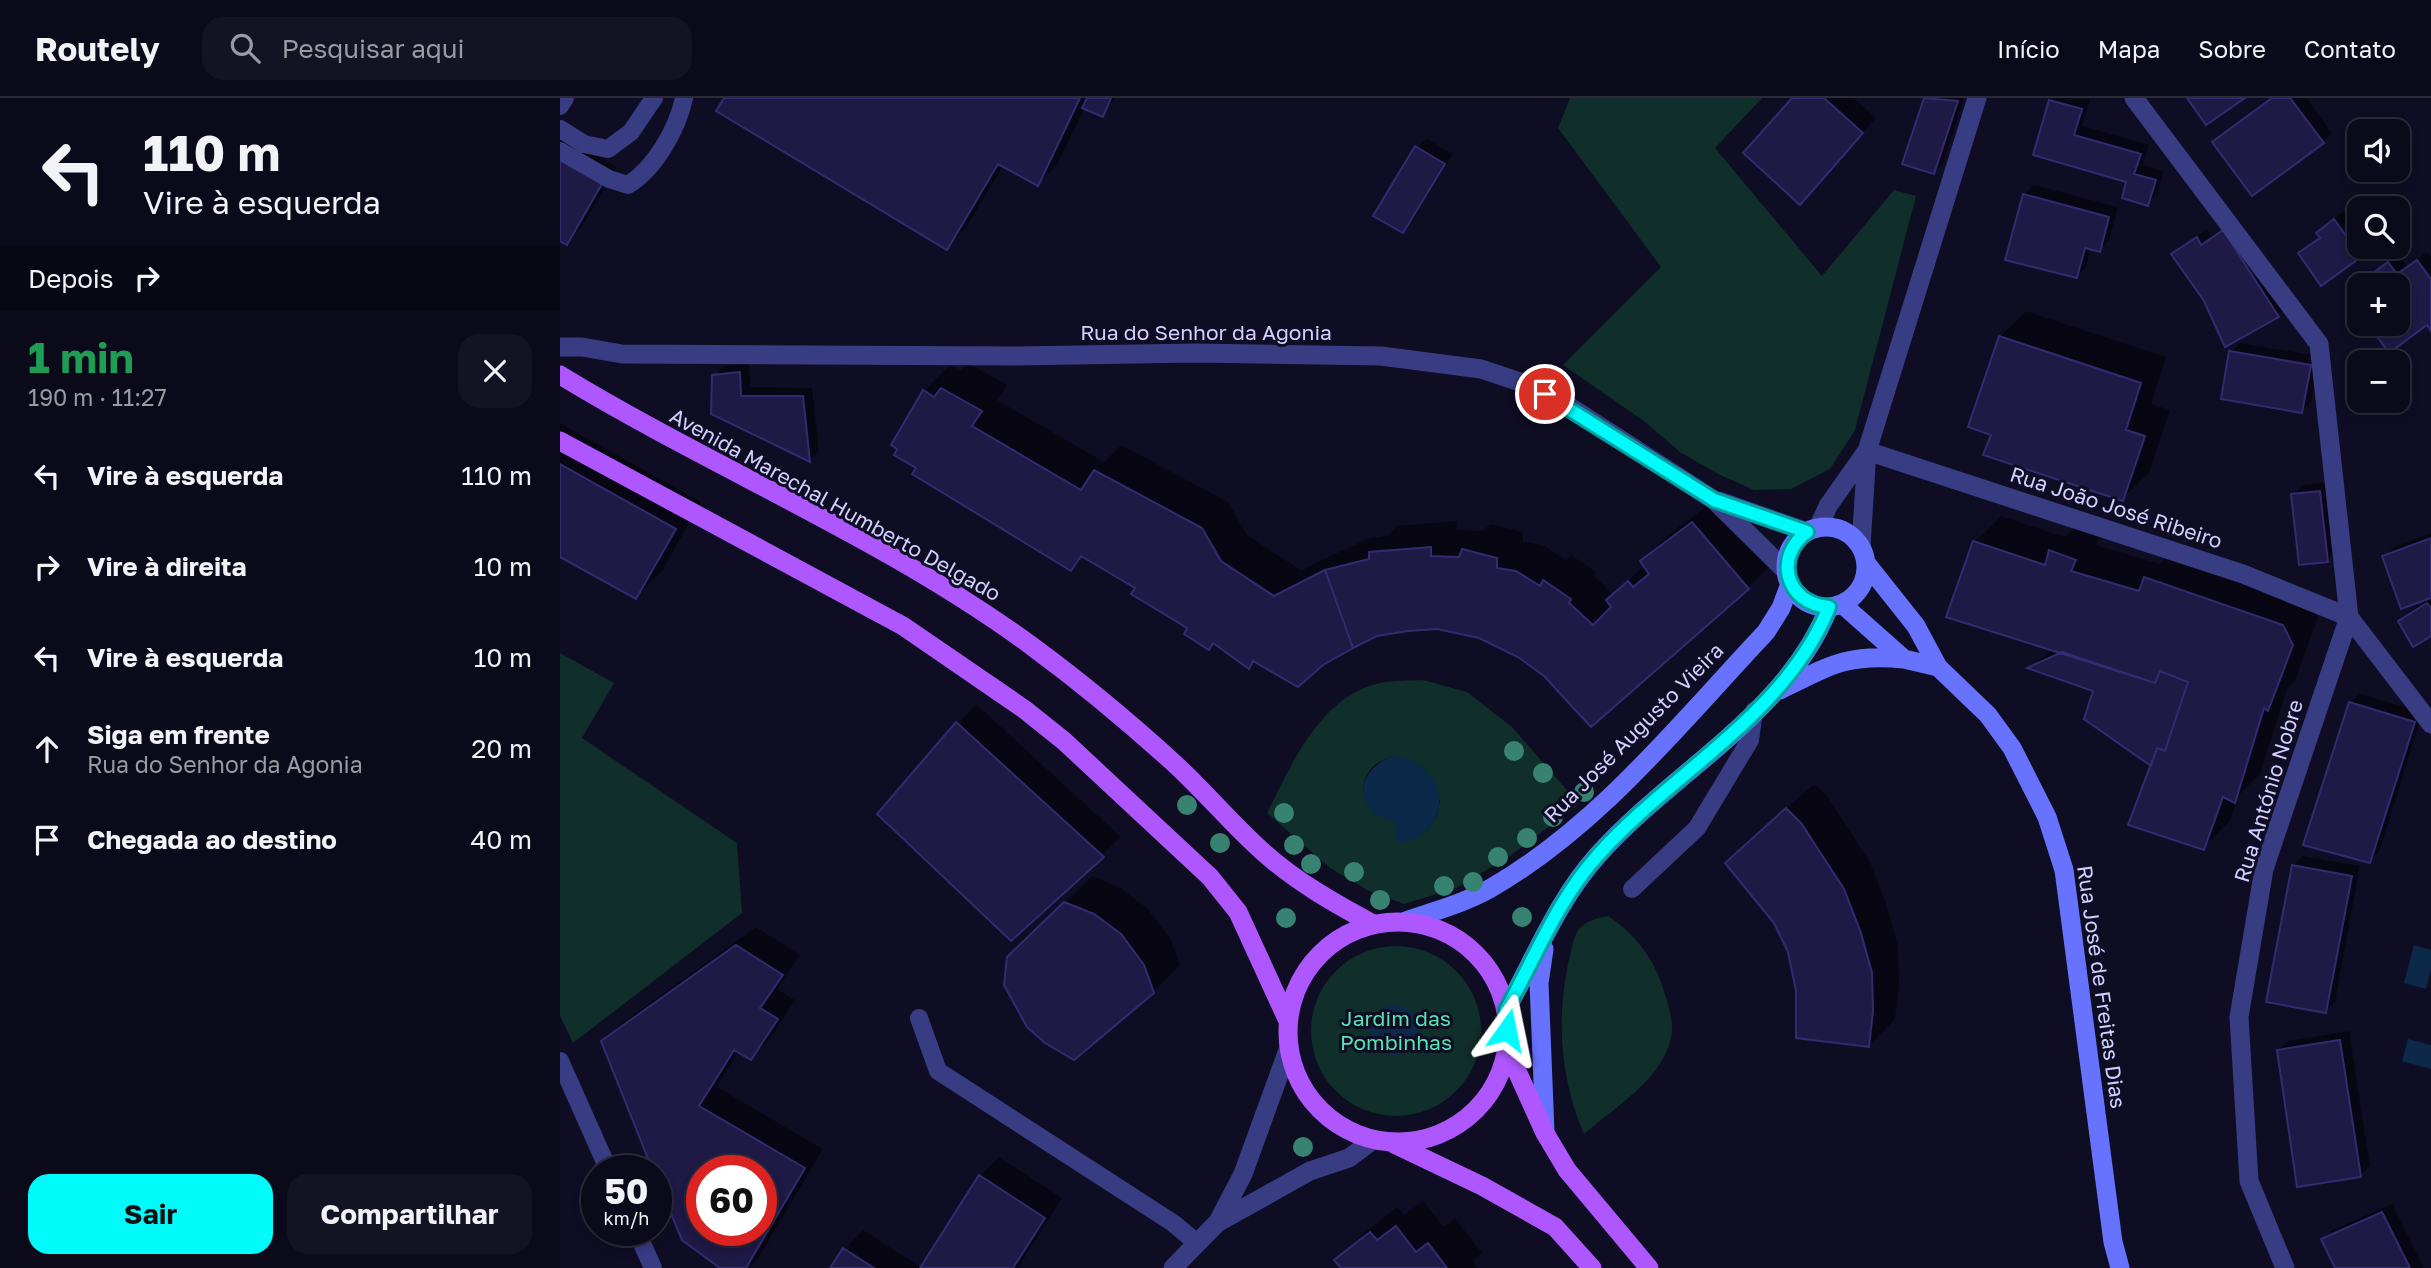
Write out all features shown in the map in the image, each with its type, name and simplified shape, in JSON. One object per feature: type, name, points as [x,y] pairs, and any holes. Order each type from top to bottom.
[{"type":"main road","name":"Avenida Marechal Humberto Delgado","points":[[560,374],[620,411],[882,553],[993,620],[1070,676],[1176,765],[1262,851],[1311,888],[1373,924]]},
{"type":"main road","points":[[560,441],[903,626],[973,671],[1034,717],[1210,877],[1238,912],[1288,1021]]},
{"type":"main road","points":[[1506,1010],[1563,902],[1598,855],[1776,692],[1835,606],[1861,587],[1863,555],[1842,530],[1813,530],[1791,549],[1788,578],[1806,602],[1835,606],[1904,659]]},
{"type":"main road","name":"Rua José de Freitas Dias","points":[[1863,555],[1916,626],[1938,667],[1988,715],[2012,748],[2047,817],[2064,870],[2113,1242],[2120,1268]]},
{"type":"main road","name":"Rua José Augusto Vieira","points":[[1406,921],[1487,890],[1562,839],[1618,788],[1766,632],[1781,608],[1788,578]]},
{"type":"main road","points":[[1776,692],[1835,663],[1870,656],[1904,659],[1938,667]]},
{"type":"main road","points":[[1382,1141],[1423,1140],[1453,1128],[1479,1107],[1497,1081],[1507,1049],[1506,1010],[1494,976],[1472,949],[1441,930],[1406,921],[1373,924],[1347,933],[1315,959],[1294,994],[1288,1021],[1288,1050],[1298,1081],[1317,1108],[1342,1128],[1382,1141],[1482,1186],[1555,1227],[1592,1268]]},
{"type":"main road","points":[[1545,1133],[1539,983],[1546,936]]},
{"type":"main road","points":[[1507,1049],[1545,1133],[1574,1180],[1649,1268]]},
{"type":"street","points":[[1863,555],[1867,451],[1977,98]]},
{"type":"street","points":[[2134,98],[2319,344],[2349,617],[2431,724]]},
{"type":"street","name":"Rua do Senhor da Agonia","points":[[560,347],[582,347],[622,354],[1381,356],[1481,369],[1523,383],[1567,405],[1714,500],[1788,578]]},
{"type":"street","points":[[1714,500],[1813,530],[1867,451]]},
{"type":"street","name":"Rua João José Ribeiro","points":[[1867,451],[2243,573],[2349,617]]},
{"type":"street","name":"Rua António Nobre","points":[[2285,1268],[2249,1181],[2239,1017],[2264,869],[2349,617]]},
{"type":"street","points":[[1217,1223],[1243,1174],[1288,1050]]},
{"type":"street","points":[[1173,1268],[1217,1223],[1310,1171],[1349,1158],[1382,1141]]},
{"type":"lane","points":[[560,106],[565,98]]},
{"type":"lane","points":[[560,129],[584,144],[608,149],[631,132],[654,98]]},
{"type":"lane","points":[[560,151],[609,179],[628,186],[650,167],[680,116],[684,98]]},
{"type":"lane","points":[[1632,889],[1697,828],[1750,740],[1754,711]]},
{"type":"lane","points":[[919,1018],[938,1071],[1173,1223],[1197,1243]]},
{"type":"lane","points":[[560,1061],[602,1155]]},
{"type":"lane","points":[[643,1246],[653,1268]]},
{"type":"green space","points":[[1570,98],[1762,98],[1715,148],[1822,276],[1894,190],[1916,196],[1855,430],[1830,469],[1791,489],[1754,490],[1718,474],[1680,452],[1644,421],[1563,365],[1661,267],[1558,128]]},
{"type":"green space","points":[[560,653],[614,683],[582,738],[737,843],[742,913],[573,1043],[560,1016]]},
{"type":"green space","points":[[1423,680],[1467,692],[1512,727],[1579,804],[1510,856],[1456,888],[1404,904],[1367,890],[1330,868],[1267,813],[1310,734],[1341,702],[1359,690],[1380,683]],"holes":[[[1393,756],[1440,801],[1437,816],[1427,831],[1396,822],[1363,791],[1364,784],[1372,768]]]},
{"type":"green space","points":[[1608,916],[1633,937],[1652,963],[1661,982],[1672,1024],[1670,1041],[1653,1073],[1626,1100],[1584,1134],[1565,1070],[1562,1004],[1575,936],[1589,921]]},
{"type":"green space","name":"Jardim das Pombinhas","points":[[1396,946],[1428,953],[1456,971],[1474,999],[1481,1031],[1474,1063],[1456,1091],[1428,1109],[1396,1116],[1364,1109],[1336,1091],[1318,1063],[1311,1031],[1318,999],[1336,971],[1364,953]]},
{"type":"water","points":[[1393,756],[1413,761],[1427,771],[1436,785],[1439,800],[1437,815],[1429,829],[1415,839],[1396,843],[1396,822],[1382,818],[1372,811],[1363,792],[1371,771]]},
{"type":"water","points":[[2414,945],[2431,950],[2431,969],[2426,989],[2404,983]]},
{"type":"water","points":[[1395,1005],[1413,1012],[1420,1030],[1413,1048],[1395,1055],[1377,1048],[1370,1030],[1377,1012]]},
{"type":"water","points":[[2408,1039],[2431,1045],[2431,1069],[2402,1061]]},
{"type":"building","points":[[724,98],[1080,98],[1038,186],[998,164],[947,250],[716,111]]},
{"type":"building","points":[[1087,98],[1111,98],[1103,117],[1082,108]]},
{"type":"building","points":[[1792,98],[1824,98],[1863,133],[1800,205],[1743,153]]},
{"type":"building","points":[[1924,98],[1958,101],[1934,174],[1902,164]]},
{"type":"building","points":[[2187,98],[2245,98],[2206,125]]},
{"type":"building","points":[[2272,98],[2290,98],[2324,143],[2252,196],[2212,142]]},
{"type":"building","points":[[2049,100],[2082,109],[2074,135],[2141,154],[2134,174],[2156,180],[2148,206],[2122,198],[2126,182],[2033,155]]},
{"type":"building","points":[[1415,146],[1445,164],[1403,233],[1373,216]]},
{"type":"building","points":[[560,156],[603,182],[567,245],[560,241]]},
{"type":"building","points":[[2023,194],[2109,217],[2100,252],[2085,248],[2077,278],[2005,260]]},
{"type":"building","points":[[2334,219],[2347,237],[2347,259],[2358,259],[2321,286],[2298,253],[2320,238],[2316,233]]},
{"type":"building","points":[[2223,230],[2279,317],[2225,347],[2204,301],[2171,254],[2197,237],[2201,245]]},
{"type":"building","points":[[2417,260],[2431,279],[2431,331],[2427,325],[2393,350],[2387,350],[2377,336],[2410,336],[2410,273],[2398,273]]},
{"type":"building","points":[[2388,262],[2396,273],[2373,273]]},
{"type":"building","points":[[1999,336],[2141,383],[2126,430],[2145,436],[2123,501],[1983,455],[1991,435],[1968,427]]},
{"type":"building","points":[[2229,351],[2311,365],[2302,413],[2221,399]]},
{"type":"building","points":[[740,372],[741,396],[803,396],[810,462],[711,414],[712,375]]},
{"type":"building","points":[[941,388],[982,411],[972,426],[1081,490],[1094,470],[1202,528],[1221,561],[1274,596],[1325,570],[1353,648],[1323,665],[1298,687],[1253,661],[1249,669],[1213,643],[1209,650],[1184,634],[1187,628],[1131,594],[1135,588],[1081,556],[1071,571],[912,474],[916,468],[894,455],[897,449],[891,445],[923,390],[934,397]]},
{"type":"building","points":[[560,464],[676,529],[636,599],[560,557]]},
{"type":"building","points":[[2320,491],[2328,562],[2299,565],[2291,494]]},
{"type":"building","points":[[1692,522],[1749,589],[1591,727],[1544,676],[1518,657],[1479,638],[1437,629],[1408,631],[1377,636],[1353,648],[1325,570],[1369,559],[1369,552],[1431,547],[1431,556],[1459,557],[1462,549],[1497,558],[1497,568],[1516,571],[1540,586],[1543,580],[1571,599],[1569,603],[1593,625],[1611,607],[1606,600],[1628,581],[1633,587],[1649,574],[1640,561]]},
{"type":"building","points":[[2431,538],[2431,598],[2401,609],[2382,556]]},
{"type":"building","points":[[1973,541],[2045,565],[2049,550],[2076,560],[2071,571],[2139,591],[2144,577],[2283,625],[2293,645],[2268,711],[2264,708],[2235,803],[2223,797],[2204,850],[2128,825],[2157,748],[2165,751],[2188,682],[2160,671],[2155,683],[1946,617]]},
{"type":"building","points":[[2427,603],[2431,608],[2431,636],[2413,647],[2398,621]]},
{"type":"building","points":[[2062,652],[2155,683],[2160,671],[2188,682],[2165,751],[2157,748],[2151,766],[2084,719],[2093,691],[2027,668]]},
{"type":"building","points":[[2349,702],[2415,722],[2370,863],[2303,845]]},
{"type":"building","points":[[956,722],[1104,857],[1011,941],[877,814]]},
{"type":"building","points":[[1786,808],[1801,823],[1844,889],[1861,933],[1872,973],[1873,1011],[1869,1047],[1796,1038],[1796,991],[1788,952],[1774,923],[1725,863]]},
{"type":"building","points":[[2292,865],[2352,876],[2326,1013],[2266,1002]]},
{"type":"building","points":[[1064,902],[1094,914],[1121,934],[1144,965],[1154,993],[1074,1060],[1045,1043],[1027,1027],[1004,985],[1007,957]]},
{"type":"building","points":[[736,945],[783,975],[760,1008],[778,1019],[751,1060],[734,1050],[699,1106],[805,1168],[777,1215],[777,1155],[686,1155],[686,1243],[682,1240],[672,1216],[672,1155],[647,1155],[601,1041]]},
{"type":"building","points":[[2340,1040],[2361,1177],[2297,1187],[2277,1050]]},
{"type":"building","points":[[979,1175],[1045,1218],[1013,1268],[920,1268]]},
{"type":"building","points":[[2382,1212],[2410,1268],[2335,1268],[2321,1239]]},
{"type":"building","points":[[1396,1226],[1416,1252],[1428,1243],[1447,1268],[1341,1268],[1334,1260],[1370,1232],[1377,1240]]},
{"type":"building","points":[[690,1246],[759,1246],[746,1268],[720,1268]]},
{"type":"building","points":[[843,1248],[874,1268],[830,1268]]},
{"type":"route","points":[[1507,1030],[1506,1010],[1563,902],[1598,855],[1776,692],[1820,630],[1829,607],[1817,607],[1806,602],[1790,584],[1787,560],[1798,539],[1807,532],[1714,500],[1567,405],[1545,394]]}]
